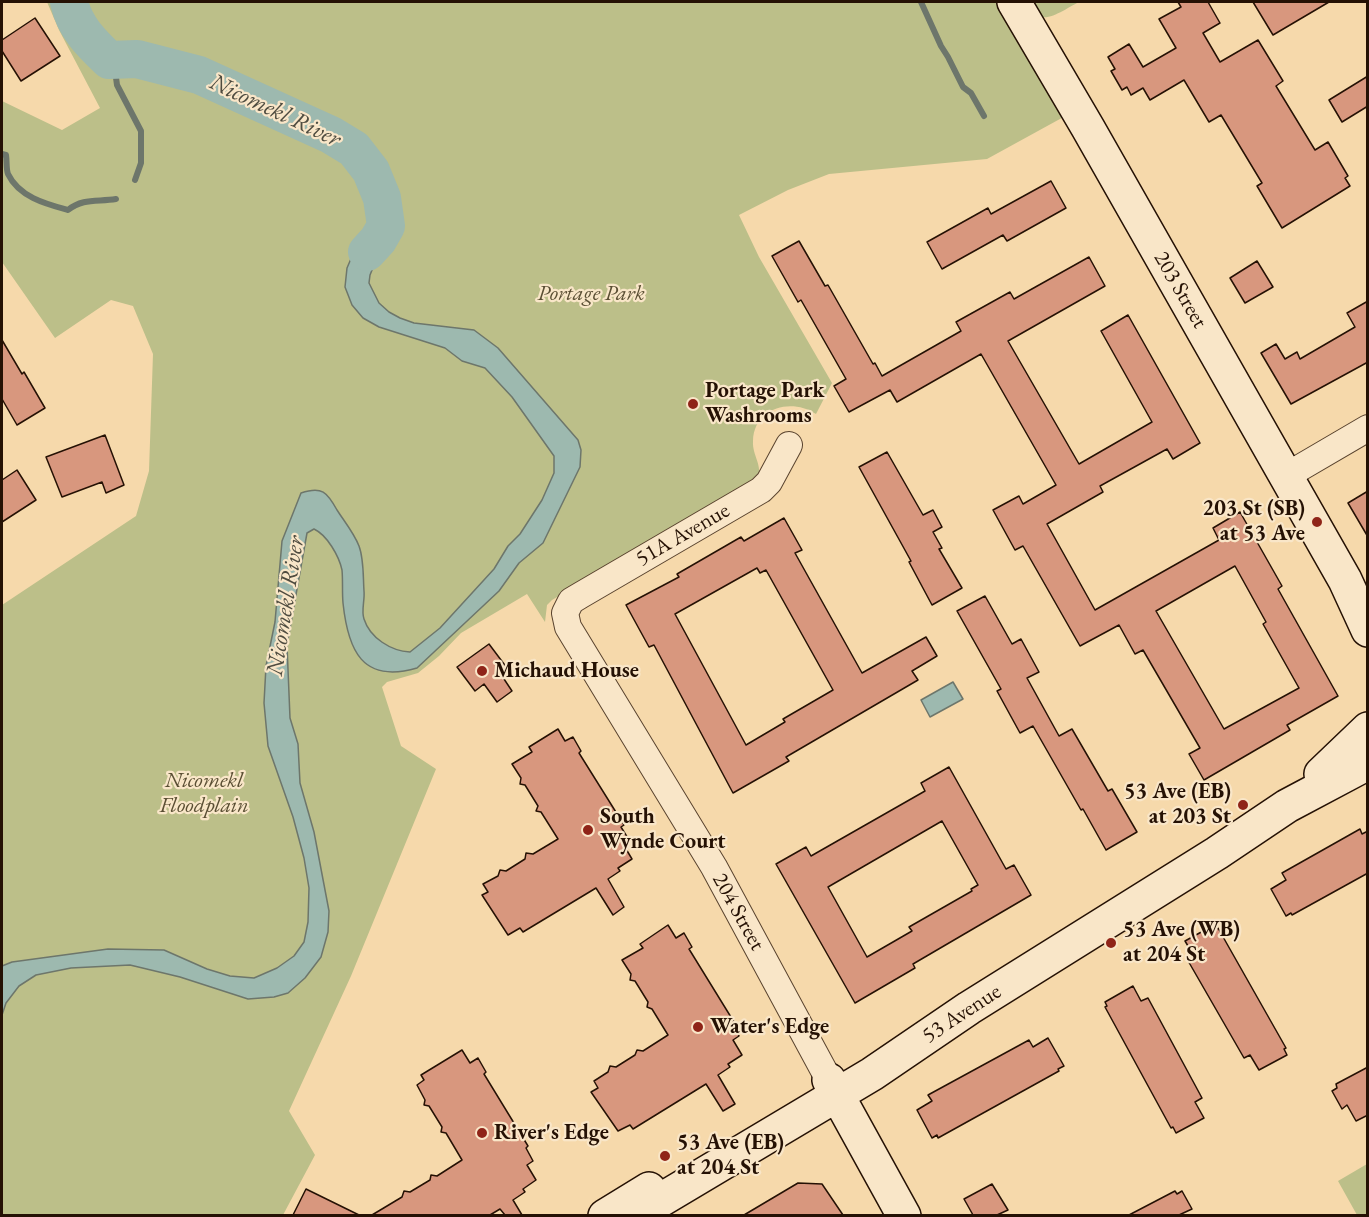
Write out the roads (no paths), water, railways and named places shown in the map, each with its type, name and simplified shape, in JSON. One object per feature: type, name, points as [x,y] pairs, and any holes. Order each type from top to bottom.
[{"type":"street","name":"203 Street","points":[[1014,2],[1345,580],[1368,630]]},
{"type":"street","points":[[1286,476],[1368,428]]},
{"type":"street","name":"51A Avenue","points":[[565,613],[571,601],[761,489],[769,482],[789,445]]},
{"type":"street","name":"203 Street","points":[[1345,580],[1368,608]]},
{"type":"street","name":"204 Street","points":[[565,613],[568,627],[714,867],[904,1215]]},
{"type":"street","name":"53 Avenue","points":[[1287,806],[1368,729]]},
{"type":"street","name":"53 Avenue","points":[[605,1215],[833,1087],[872,1074],[969,1008],[1217,853],[1287,806],[1368,763]]},
{"type":"street","name":"53 Avenue","points":[[634,1215],[833,1087],[860,1061],[969,1008]]},
{"type":"water","points":[[397,201],[396,234],[379,253],[370,275],[369,283],[379,303],[389,312],[414,323],[474,330],[498,348],[578,440],[581,450],[580,467],[543,543],[519,563],[499,591],[417,668],[398,672],[383,671],[371,667],[361,659],[354,648],[345,620],[342,570],[338,559],[332,546],[319,532],[314,529],[307,533],[287,645],[290,718],[298,744],[300,783],[314,832],[329,911],[328,932],[321,957],[305,978],[288,993],[274,997],[248,999],[180,977],[130,965],[71,968],[36,975],[19,986],[6,1003],[2,1015],[2,966],[12,962],[108,949],[164,950],[207,969],[230,976],[254,978],[277,968],[294,956],[304,942],[308,922],[309,888],[304,858],[293,817],[268,746],[264,703],[266,666],[275,622],[282,541],[301,493],[314,490],[327,495],[357,541],[363,562],[363,616],[371,632],[389,646],[410,652],[440,628],[494,569],[542,500],[554,473],[554,456],[512,397],[485,368],[462,361],[445,348],[379,327],[363,318],[352,305],[345,287],[347,268],[353,254],[366,240],[373,237],[379,228],[380,211]]},
{"type":"water","points":[[953,682],[963,699],[930,717],[921,700]]},
{"type":"waterway","name":"Nicomekl River","points":[[69,2],[84,34],[109,60],[137,59],[199,75],[331,135],[354,149],[371,171],[382,198],[386,226],[378,240],[367,252]]},
{"type":"waterway","points":[[921,2],[963,87],[971,93],[984,116]]},
{"type":"waterway","points":[[109,60],[115,70],[117,85],[141,131],[141,163],[135,180]]},
{"type":"waterway","points":[[2,154],[6,155],[7,172],[13,182],[26,194],[42,202],[68,210],[85,202],[116,199]]},
{"type":"place","name":"Portage Park Washrooms","points":[[693,404]]},
{"type":"place","name":"203 St (SB) at 53 Ave","points":[[1317,522]]},
{"type":"place","name":"Michaud House","points":[[482,671]]},
{"type":"place","name":"53 Ave (EB) at 203 St","points":[[1243,805]]},
{"type":"place","name":"South Wynde Court","points":[[588,830]]},
{"type":"place","name":"53 Ave (WB) at 204 St","points":[[1111,943]]},
{"type":"place","name":"Water's Edge","points":[[698,1027]]},
{"type":"place","name":"River's Edge","points":[[482,1133]]},
{"type":"place","name":"53 Ave (EB) at 204 St","points":[[665,1156]]},
{"type":"park label","name":"Portage Park","points":[[591,294]]},
{"type":"park label","name":"Nicomekl Floodplain","points":[[204,794]]}]
